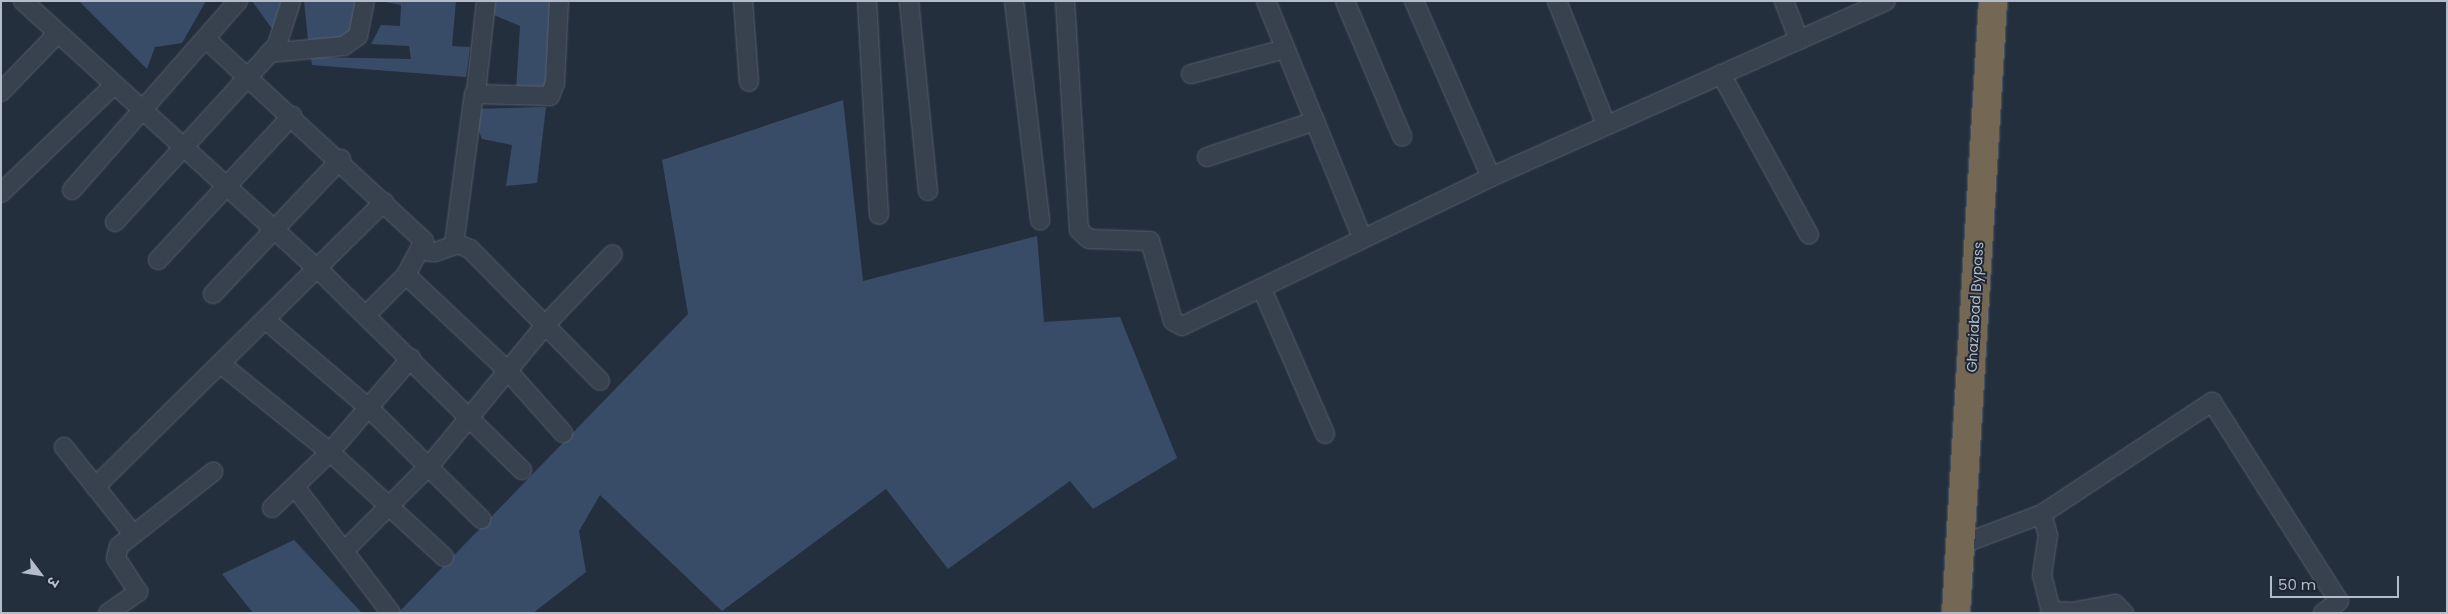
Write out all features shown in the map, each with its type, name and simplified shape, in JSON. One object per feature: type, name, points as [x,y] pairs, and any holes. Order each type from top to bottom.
[{"type":"highway","name":"Ghaziabad Bypass","points":[[1956,613],[1993,1]]},
{"type":"street","points":[[22,1],[58,33],[112,87],[319,270],[411,358],[522,470]]},
{"type":"street","points":[[72,190],[238,1]]},
{"type":"street","points":[[115,222],[246,75],[269,54],[282,37],[291,1]]},
{"type":"street","points":[[269,54],[344,46],[358,36],[365,1]]},
{"type":"street","points":[[454,245],[476,92],[486,1]]},
{"type":"street","points":[[476,92],[539,99],[550,96],[555,83],[559,1]]},
{"type":"street","points":[[743,1],[749,82]]},
{"type":"street","points":[[867,1],[879,215]]},
{"type":"street","points":[[909,1],[928,191]]},
{"type":"street","points":[[1014,1],[1040,220]]},
{"type":"street","points":[[1065,1],[1077,222],[1083,236],[1150,241],[1177,325],[1191,324],[1362,238],[1491,177],[1886,1]]},
{"type":"street","points":[[1266,1],[1362,238]]},
{"type":"street","points":[[1345,1],[1402,136]]},
{"type":"street","points":[[1414,1],[1491,177]]},
{"type":"street","points":[[1557,1],[1606,125]]},
{"type":"street","points":[[1784,1],[1799,40]]},
{"type":"street","points":[[1,92],[58,33]]},
{"type":"street","points":[[206,39],[341,159],[421,236],[422,251],[406,275],[366,315]]},
{"type":"street","points":[[1191,74],[1285,49]]},
{"type":"street","points":[[1721,74],[1809,235]]},
{"type":"street","points":[[1,193],[112,87]]},
{"type":"street","points":[[158,260],[292,116]]},
{"type":"street","points":[[1208,157],[1315,121]]},
{"type":"street","points":[[213,294],[275,231],[341,159]]},
{"type":"street","points":[[95,487],[267,322],[384,202]]},
{"type":"street","points":[[422,251],[434,252],[454,245],[473,252],[547,323],[600,381]]},
{"type":"street","points":[[346,549],[430,464],[547,323],[613,254]]},
{"type":"street","points":[[406,275],[508,371],[563,432]]},
{"type":"street","points":[[1262,289],[1325,434]]},
{"type":"street","points":[[267,322],[369,408],[430,464],[481,519]]},
{"type":"street","points":[[272,508],[330,452],[411,358]]},
{"type":"street","points":[[222,365],[330,452],[387,507],[444,557]]},
{"type":"street","points":[[1960,546],[2042,514],[2212,402],[2339,601],[2322,613]]},
{"type":"street","points":[[64,447],[133,534]]},
{"type":"street","points":[[108,613],[138,592],[115,554],[133,534],[213,472]]},
{"type":"street","points":[[295,487],[346,549],[391,613]]},
{"type":"street","points":[[2042,514],[2048,535],[2042,575],[2050,611],[2072,612],[2115,604],[2124,613]]},
{"type":"water","points":[[79,1],[206,1],[182,43],[155,47],[147,69]]},
{"type":"water","points":[[252,1],[281,1],[273,30]]},
{"type":"water","points":[[304,1],[360,1],[351,37],[308,40]]},
{"type":"water","points":[[380,1],[456,1],[452,46],[470,47],[466,77],[312,65],[311,57],[411,59],[409,46],[371,44],[381,25],[400,26],[401,5]]},
{"type":"water","points":[[486,1],[552,1],[556,92],[516,90],[520,26],[484,11]]},
{"type":"water","points":[[843,100],[863,281],[1037,236],[1044,322],[1120,317],[1177,458],[1093,509],[1070,481],[948,569],[886,489],[722,611],[600,495],[579,531],[586,572],[533,613],[398,613],[688,314],[662,160]]},
{"type":"water","points":[[546,107],[537,183],[506,186],[512,145],[482,139],[470,109]]},
{"type":"water","points":[[294,540],[362,613],[253,613],[222,574]]}]
